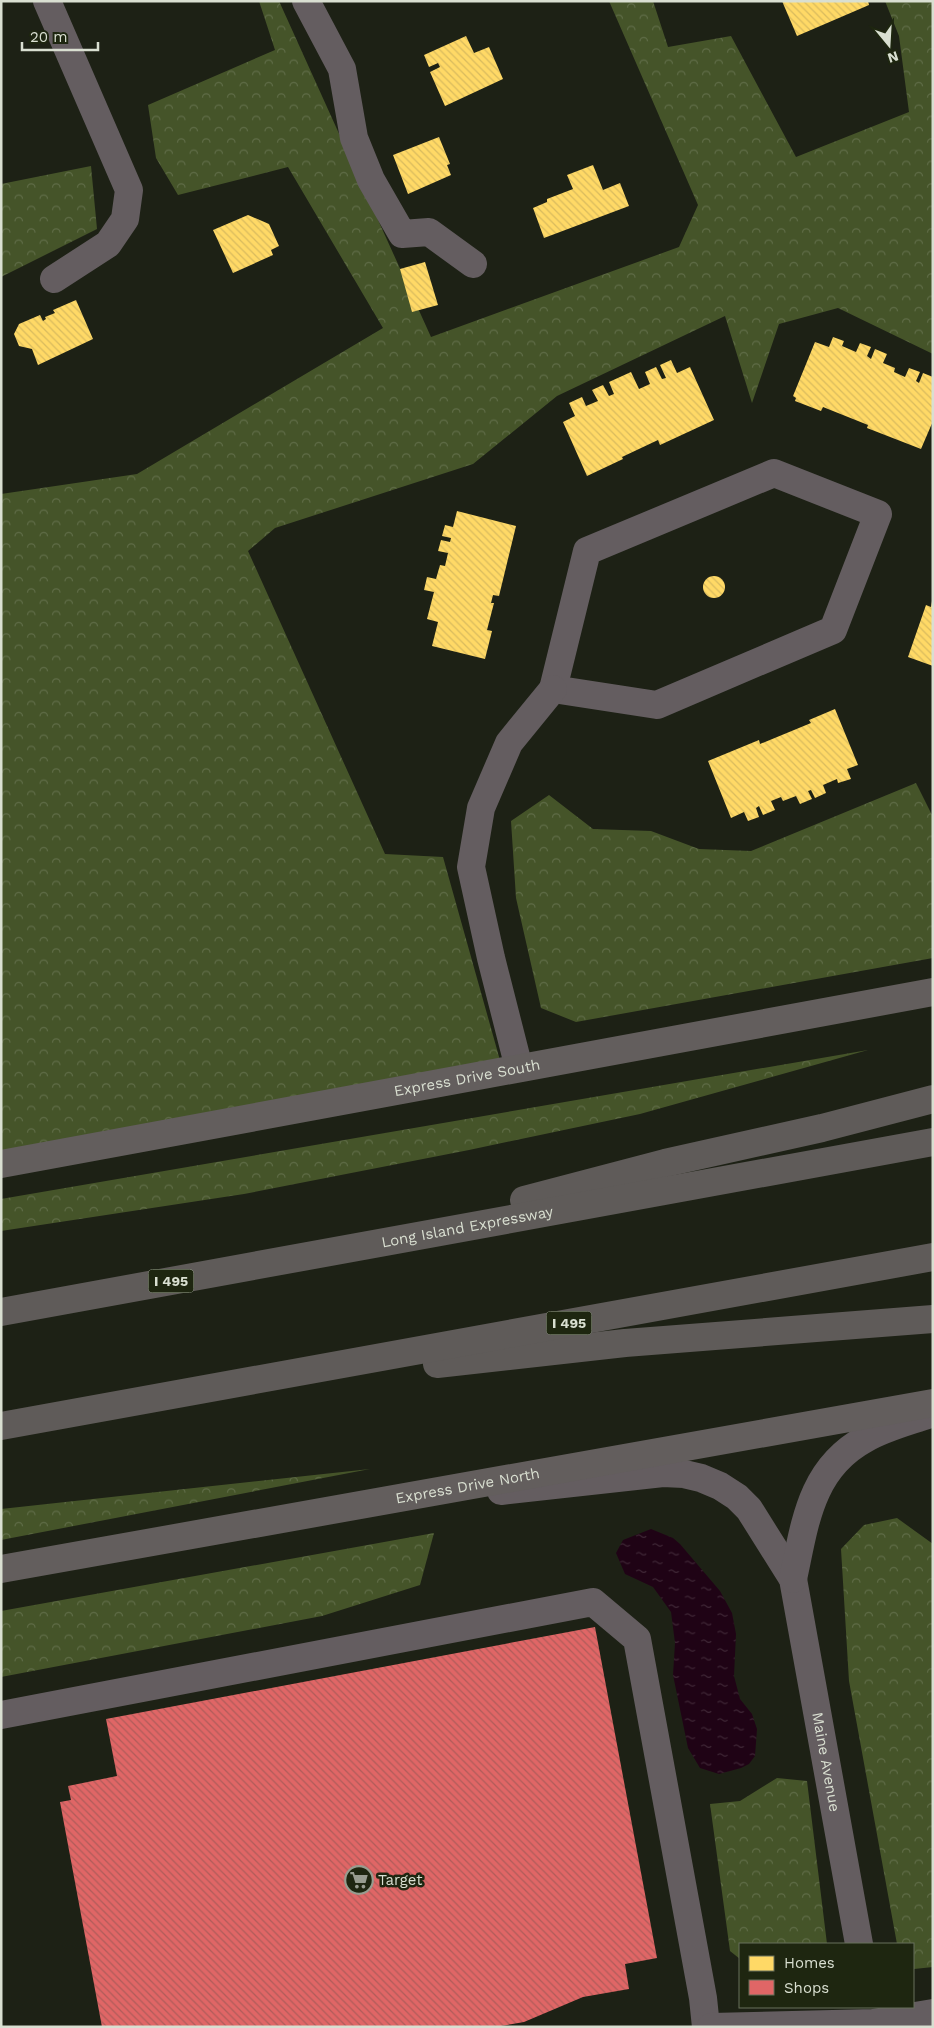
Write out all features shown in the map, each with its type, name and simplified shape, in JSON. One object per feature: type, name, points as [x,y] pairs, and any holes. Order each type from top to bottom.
[{"type":"highway","points":[[340,1250],[665,1162],[803,1133],[933,1099]]},
{"type":"highway","name":"Long Island Expressway","points":[[1,1312],[933,1142]]},
{"type":"highway","name":"I 495","points":[[1,1426],[933,1257]]},
{"type":"highway","points":[[204,1389],[625,1343],[933,1319]]},
{"type":"main road","name":"Express Drive South","points":[[1,1164],[933,992]]},
{"type":"main road","name":"Express Drive North","points":[[1,1569],[312,1512],[933,1403]]},
{"type":"street","points":[[47,1],[129,190],[125,219],[108,244],[54,279]]},
{"type":"street","points":[[306,1],[342,69],[357,147],[371,180],[402,234],[428,232],[472,264]]},
{"type":"street","points":[[519,1068],[491,958],[471,867],[481,808],[509,743],[553,689],[587,551],[774,473],[878,514],[833,630],[657,705],[553,689]]},
{"type":"street","points":[[793,1579],[813,1496],[834,1462],[866,1438],[933,1413]]},
{"type":"street","points":[[312,1512],[654,1474],[684,1474],[701,1478],[720,1486],[749,1509],[793,1579]]},
{"type":"street","name":"Maine Avenue","points":[[793,1579],[859,1943]]},
{"type":"street","points":[[1,1716],[593,1602],[637,1639],[703,1998],[706,2027]]},
{"type":"street","points":[[711,2027],[872,2019],[933,2013]]},
{"type":"green space","points":[[259,1],[279,1],[431,337],[679,247],[698,205],[609,1],[653,1],[668,47],[731,36],[796,157],[909,112],[899,36],[885,1],[933,1],[933,354],[838,308],[779,324],[752,403],[725,316],[557,396],[473,464],[275,528],[248,551],[385,854],[443,857],[503,1071],[1,1157],[1,494],[137,474],[383,328],[288,167],[178,195],[156,158],[148,105],[275,50]]},
{"type":"green space","points":[[91,166],[97,229],[1,277],[1,184]]},
{"type":"green space","points":[[916,783],[933,817],[933,958],[576,1022],[541,1008],[516,898],[511,821],[549,795],[593,829],[651,831],[699,849],[751,851]]},
{"type":"green space","points":[[868,1050],[640,1114],[469,1150],[244,1194],[1,1231],[1,1199]]},
{"type":"green space","points":[[370,1469],[1,1540],[1,1509]]},
{"type":"green space","points":[[897,1518],[933,1544],[933,1967],[914,1969],[914,1943],[897,1943],[849,1681],[841,1549],[864,1525]]},
{"type":"green space","points":[[434,1533],[420,1585],[322,1616],[1,1677],[1,1611]]},
{"type":"green space","points":[[777,1778],[807,1781],[827,1943],[739,1943],[739,1958],[730,1951],[710,1804],[740,1801]]},
{"type":"water","points":[[651,1529],[673,1538],[680,1544],[720,1591],[732,1613],[736,1634],[734,1676],[740,1699],[752,1714],[757,1729],[755,1756],[749,1764],[741,1768],[719,1774],[700,1768],[688,1748],[673,1675],[675,1643],[671,1612],[653,1587],[625,1574],[616,1553],[623,1540]]},
{"type":"building: Homes","points":[[782,1],[868,1],[869,5],[797,36]]},
{"type":"building: Homes","points":[[466,36],[474,53],[489,47],[503,79],[445,106],[430,72],[440,67],[438,63],[429,67],[424,55]]},
{"type":"building: Homes","points":[[439,137],[450,164],[447,165],[451,175],[408,194],[393,155]]},
{"type":"building: Homes","points":[[593,165],[603,190],[620,183],[629,206],[544,238],[533,208],[547,202],[547,199],[573,189],[567,175]]},
{"type":"building: Homes","points":[[248,215],[269,224],[279,246],[271,250],[273,255],[233,273],[213,230]]},
{"type":"building: Homes","points":[[425,262],[438,305],[412,312],[400,269]]},
{"type":"building: Homes","points":[[76,300],[93,339],[38,365],[32,349],[19,346],[14,334],[19,324],[40,315],[43,321],[46,319],[45,317],[55,313],[53,310]]},
{"type":"building: Homes","points":[[833,337],[844,341],[842,346],[856,352],[860,343],[871,347],[867,356],[871,359],[875,349],[887,354],[883,363],[895,368],[894,372],[905,377],[909,368],[920,372],[916,381],[919,383],[923,373],[933,377],[933,421],[921,449],[867,428],[868,425],[823,407],[821,411],[795,401],[796,398],[793,396],[815,342],[829,347]]},
{"type":"building: Homes","points":[[671,360],[677,373],[690,367],[714,420],[660,445],[658,440],[587,476],[563,422],[575,416],[569,403],[582,397],[586,406],[598,401],[592,390],[603,385],[609,396],[614,394],[609,382],[631,372],[639,389],[650,384],[645,372],[656,367],[662,379],[666,378],[660,365]]},
{"type":"building: Homes","points":[[457,511],[516,526],[499,596],[493,595],[491,603],[494,603],[487,630],[492,631],[485,659],[432,646],[438,622],[427,619],[434,592],[424,590],[427,577],[436,579],[440,565],[445,566],[448,553],[438,551],[441,540],[450,542],[451,538],[442,536],[445,525],[453,527]]},
{"type":"building: Homes","points":[[710,576],[718,576],[725,583],[725,591],[718,598],[710,598],[703,591],[703,583]]},
{"type":"building: Homes","points":[[932,601],[933,666],[908,657],[926,605],[931,607]]},
{"type":"building: Homes","points":[[835,709],[858,765],[847,769],[851,779],[838,783],[837,779],[823,785],[826,793],[815,798],[811,790],[808,791],[812,799],[800,804],[796,796],[783,801],[781,797],[771,801],[775,810],[763,815],[759,806],[756,808],[759,817],[748,821],[744,812],[731,818],[708,761],[759,740],[760,744],[811,723],[809,720]]},
{"type":"building: Shops","name":"Target","points":[[595,1627],[657,1958],[625,1964],[629,1989],[583,1997],[524,2022],[495,2027],[102,2027],[60,1802],[71,1800],[68,1786],[117,1776],[106,1719]]},
{"type":"place","name":"Target","points":[[359,1880]]}]
